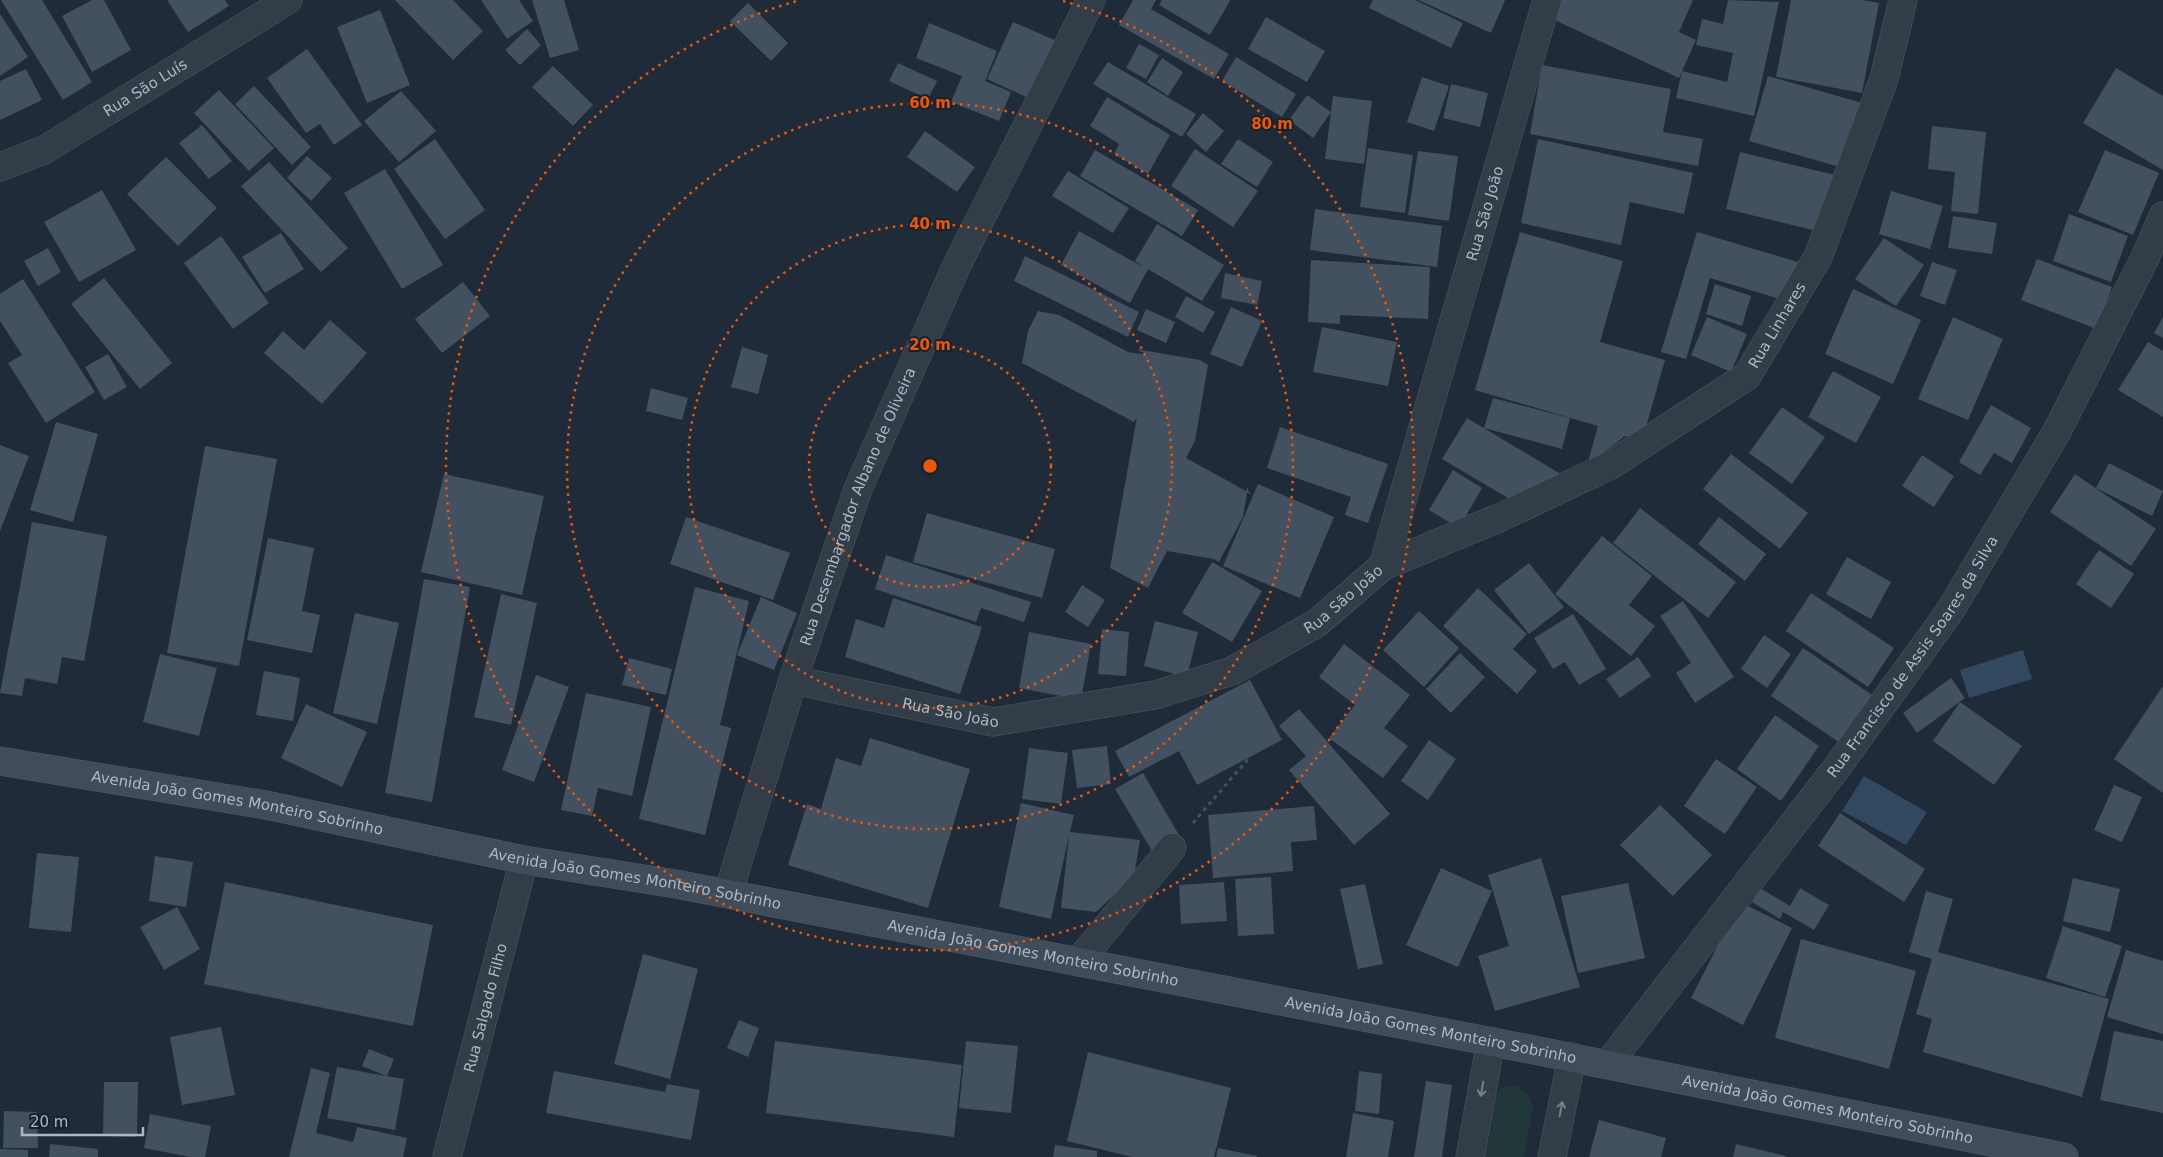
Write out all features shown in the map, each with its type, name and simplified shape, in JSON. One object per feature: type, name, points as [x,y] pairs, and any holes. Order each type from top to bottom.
[{"type":"main road","name":"Avenida João Gomes Monteiro Sobrinho","points":[[0,761],[266,804],[524,860],[728,894],[1491,1041],[2064,1157]]},
{"type":"street","name":"Rua São Luís","points":[[0,166],[44,150],[288,0]]},
{"type":"street","name":"Rua Desembargador Albano de Oliveira","points":[[728,894],[793,680],[858,489],[956,267],[1091,0]]},
{"type":"street","name":"Rua São João","points":[[793,680],[993,722],[1155,695],[1232,670],[1317,623],[1384,566],[1547,0]]},
{"type":"street","name":"Rua Linhares","points":[[1384,566],[1501,517],[1609,466],[1748,376],[1818,257],[1884,79],[1904,0]]},
{"type":"street","name":"Rua Francisco de Assis Soares da Silva","points":[[1608,1064],[1835,770],[1950,611],[2056,433],[2144,260],[2163,216]]},
{"type":"street","points":[[1078,962],[1172,848]]},
{"type":"street","name":"Rua Salgado Filho","points":[[447,1157],[524,860]]},
{"type":"street","points":[[1470,1157],[1491,1041]]},
{"type":"street","points":[[1552,1157],[1572,1057]]},
{"type":"path","points":[[1172,848],[1249,758],[1233,689],[1232,670]]},
{"type":"green space","points":[[1508,1086],[1518,1087],[1525,1091],[1532,1102],[1533,1107],[1524,1157],[1480,1157],[1493,1094],[1501,1088]]},
{"type":"water","points":[[2023,650],[2032,679],[1969,698],[1960,670]]},
{"type":"water","points":[[1864,776],[1927,812],[1906,845],[1842,811]]},
{"type":"building","points":[[1,0],[42,0],[92,82],[63,100]]},
{"type":"building","points":[[92,0],[104,0],[131,50],[92,72],[62,16]]},
{"type":"building","points":[[167,0],[225,0],[229,6],[188,32]]},
{"type":"building","points":[[395,0],[453,0],[483,31],[453,60]]},
{"type":"building","points":[[481,0],[519,0],[533,21],[507,39]]},
{"type":"building","points":[[532,0],[564,0],[579,50],[550,58]]},
{"type":"building","points":[[1133,0],[1156,0],[1151,9],[1229,54],[1214,79],[1119,25]]},
{"type":"building","points":[[1162,0],[1230,1],[1210,35],[1159,5]]},
{"type":"building","points":[[1373,0],[1415,0],[1463,23],[1451,48],[1369,8]]},
{"type":"building","points":[[1418,0],[1505,0],[1491,33]]},
{"type":"building","points":[[1553,0],[1693,0],[1679,32],[1696,40],[1679,78],[1546,16]]},
{"type":"building","points":[[1728,0],[1779,2],[1754,116],[1676,98],[1682,71],[1727,82],[1733,53],[1696,45],[1702,19],[1723,24]]},
{"type":"building","points":[[1791,0],[1862,0],[1879,3],[1862,93],[1776,77]]},
{"type":"building","points":[[748,3],[788,43],[771,61],[730,21]]},
{"type":"building","points":[[380,10],[410,85],[367,103],[337,27]]},
{"type":"building","points":[[0,14],[28,57],[0,76]]},
{"type":"building","points":[[1266,17],[1325,51],[1307,82],[1248,49]]},
{"type":"building","points":[[1013,22],[1059,42],[1033,100],[987,79]]},
{"type":"building","points":[[929,23],[997,51],[985,81],[1011,92],[999,121],[951,102],[962,76],[916,58]]},
{"type":"building","points":[[527,29],[541,45],[520,65],[505,50]]},
{"type":"building","points":[[1139,44],[1159,55],[1146,79],[1126,68]]},
{"type":"building","points":[[307,49],[362,125],[334,145],[320,124],[306,133],[267,78]]},
{"type":"building","points":[[1236,57],[1296,94],[1282,117],[1222,81]]},
{"type":"building","points":[[1162,58],[1183,72],[1168,96],[1147,82]]},
{"type":"building","points":[[1108,62],[1196,114],[1182,137],[1093,84]]},
{"type":"building","points":[[898,63],[937,81],[928,99],[889,81]]},
{"type":"building","points":[[1542,65],[1671,89],[1663,132],[1703,139],[1698,166],[1530,134]]},
{"type":"building","points":[[553,66],[593,105],[573,126],[532,87]]},
{"type":"building","points":[[2116,68],[2163,96],[2163,170],[2083,123]]},
{"type":"building","points":[[26,69],[42,100],[0,120],[0,81]]},
{"type":"building","points":[[1768,76],[1862,103],[1843,168],[1749,141]]},
{"type":"building","points":[[1422,77],[1449,86],[1434,131],[1407,122]]},
{"type":"building","points":[[1451,84],[1488,93],[1480,127],[1443,118]]},
{"type":"building","points":[[254,86],[311,147],[292,165],[235,104]]},
{"type":"building","points":[[219,90],[274,148],[249,171],[194,113]]},
{"type":"building","points":[[401,91],[436,131],[399,162],[364,121]]},
{"type":"building","points":[[1307,95],[1331,112],[1313,138],[1289,120]]},
{"type":"building","points":[[1333,96],[1372,101],[1364,164],[1325,159]]},
{"type":"building","points":[[1107,97],[1170,135],[1148,174],[1114,154],[1119,144],[1090,126]]},
{"type":"building","points":[[1203,113],[1224,131],[1206,152],[1186,134]]},
{"type":"building","points":[[202,125],[232,161],[209,179],[179,143]]},
{"type":"building","points":[[1932,126],[1986,132],[1978,214],[1951,211],[1955,172],[1928,169]]},
{"type":"building","points":[[925,131],[975,167],[957,192],[907,157]]},
{"type":"building","points":[[435,139],[485,210],[445,239],[394,169]]},
{"type":"building","points":[[1238,139],[1273,162],[1257,187],[1221,164]]},
{"type":"building","points":[[1538,139],[1693,173],[1684,214],[1630,202],[1621,245],[1521,223]]},
{"type":"building","points":[[1368,148],[1413,155],[1405,213],[1360,207]]},
{"type":"building","points":[[1195,149],[1258,191],[1233,227],[1171,186]]},
{"type":"building","points":[[1095,150],[1198,210],[1182,236],[1080,176]]},
{"type":"building","points":[[2105,150],[2159,173],[2133,235],[2078,212]]},
{"type":"building","points":[[1418,151],[1458,156],[1449,221],[1408,215]]},
{"type":"building","points":[[1740,152],[1835,175],[1821,232],[1726,209]]},
{"type":"building","points":[[307,156],[332,178],[311,201],[287,178]]},
{"type":"building","points":[[166,157],[217,208],[178,246],[127,194]]},
{"type":"building","points":[[269,162],[348,248],[321,272],[241,186]]},
{"type":"building","points":[[385,169],[443,265],[402,289],[344,193]]},
{"type":"building","points":[[1068,171],[1129,208],[1113,233],[1052,196]]},
{"type":"building","points":[[102,190],[136,250],[79,282],[44,222]]},
{"type":"building","points":[[1891,191],[1943,206],[1930,249],[1879,234]]},
{"type":"building","points":[[1315,209],[1442,226],[1437,267],[1310,250]]},
{"type":"building","points":[[2069,214],[2128,236],[2111,282],[2053,261]]},
{"type":"building","points":[[1953,216],[1997,223],[1992,254],[1948,248]]},
{"type":"building","points":[[1157,224],[1224,265],[1202,301],[1148,269],[1130,303],[1061,265],[1079,231],[1143,267],[1135,261]]},
{"type":"building","points":[[1520,232],[1623,261],[1600,342],[1665,360],[1642,441],[1625,436],[1587,465],[1598,426],[1475,390]]},
{"type":"building","points":[[1697,232],[1798,262],[1787,301],[1710,278],[1686,359],[1661,352]]},
{"type":"building","points":[[281,233],[304,269],[265,293],[242,257]]},
{"type":"building","points":[[221,236],[269,303],[233,329],[184,263]]},
{"type":"building","points":[[1884,238],[1924,265],[1896,306],[1855,279]]},
{"type":"building","points":[[48,248],[61,272],[38,286],[24,261]]},
{"type":"building","points":[[1025,256],[1139,312],[1128,337],[1014,281]]},
{"type":"building","points":[[2037,259],[2112,287],[2097,329],[2021,300]]},
{"type":"building","points":[[1311,260],[1430,267],[1428,319],[1340,315],[1340,324],[1308,322]]},
{"type":"building","points":[[1932,262],[1957,270],[1945,305],[1920,296]]},
{"type":"building","points":[[1225,273],[1262,281],[1257,305],[1221,298]]},
{"type":"building","points":[[104,278],[172,363],[140,389],[71,304]]},
{"type":"building","points":[[23,279],[95,392],[46,423],[8,363],[22,355],[0,321],[0,294]]},
{"type":"building","points":[[463,282],[490,316],[442,353],[415,319]]},
{"type":"building","points":[[1715,284],[1751,296],[1742,326],[1706,314]]},
{"type":"building","points":[[1853,289],[1921,320],[1893,384],[1825,354]]},
{"type":"building","points":[[1186,296],[1215,312],[1203,333],[1175,317]]},
{"type":"building","points":[[1231,307],[1262,321],[1242,367],[1210,354]]},
{"type":"building","points":[[1146,309],[1175,322],[1166,343],[1137,330]]},
{"type":"building","points":[[1038,311],[1059,315],[1128,352],[1148,355],[1136,349],[1200,360],[1208,365],[1195,441],[1186,458],[1246,491],[1248,487],[1248,491],[1252,494],[1247,493],[1243,517],[1219,562],[1214,559],[1167,551],[1148,588],[1110,568],[1137,417],[1134,422],[1022,363],[1028,331]]},
{"type":"building","points":[[1707,317],[1747,334],[1731,372],[1691,355]]},
{"type":"building","points":[[1953,317],[2003,339],[1968,420],[1918,399]]},
{"type":"building","points":[[2163,317],[2163,338],[2154,333]]},
{"type":"building","points":[[330,320],[367,353],[322,404],[264,353],[283,331],[304,350]]},
{"type":"building","points":[[1322,327],[1397,342],[1388,386],[1313,372]]},
{"type":"building","points":[[2148,342],[2163,351],[2163,417],[2118,390]]},
{"type":"building","points":[[742,347],[768,355],[758,394],[731,387]]},
{"type":"building","points":[[108,354],[127,387],[104,400],[85,367]]},
{"type":"building","points":[[1833,371],[1881,397],[1856,443],[1808,417]]},
{"type":"building","points":[[651,388],[688,398],[682,420],[646,411]]},
{"type":"building","points":[[1493,398],[1570,418],[1562,449],[1484,428]]},
{"type":"building","points":[[1991,405],[2031,428],[2012,463],[1994,453],[1980,475],[1959,462]]},
{"type":"building","points":[[1782,407],[1825,437],[1792,484],[1749,453]]},
{"type":"building","points":[[1467,418],[1574,482],[1513,501],[1442,459]]},
{"type":"building","points":[[56,422],[98,434],[73,522],[30,510]]},
{"type":"building","points":[[1280,427],[1388,464],[1368,523],[1345,515],[1351,497],[1267,468]]},
{"type":"building","points":[[0,445],[29,456],[0,531]]},
{"type":"building","points":[[205,446],[277,459],[239,666],[167,653]]},
{"type":"building","points":[[1731,454],[1808,513],[1780,549],[1703,489]]},
{"type":"building","points":[[1922,455],[1954,476],[1934,507],[1902,486]]},
{"type":"building","points":[[2109,463],[2163,491],[2152,516],[2096,488]]},
{"type":"building","points":[[1453,470],[1482,488],[1459,528],[1429,510]]},
{"type":"building","points":[[444,474],[544,496],[522,595],[421,572]]},
{"type":"building","points":[[2075,474],[2156,529],[2131,566],[2050,512]]},
{"type":"building","points":[[1258,484],[1334,517],[1300,598],[1223,566]]},
{"type":"building","points":[[1640,508],[1736,582],[1708,618],[1613,543]]},
{"type":"building","points":[[927,513],[1055,549],[1042,598],[913,562]]},
{"type":"building","points":[[686,517],[790,553],[773,600],[670,564]]},
{"type":"building","points":[[1719,517],[1766,554],[1745,581],[1698,544]]},
{"type":"building","points":[[32,522],[107,536],[84,661],[62,657],[57,684],[25,678],[22,696],[0,693]]},
{"type":"building","points":[[1602,536],[1652,576],[1629,605],[1655,626],[1631,656],[1555,594]]},
{"type":"building","points":[[268,538],[314,548],[302,611],[320,615],[312,653],[247,640]]},
{"type":"building","points":[[2099,550],[2134,574],[2111,608],[2076,584]]},
{"type":"building","points":[[886,555],[1031,602],[1024,622],[981,608],[976,622],[875,589]]},
{"type":"building","points":[[1847,557],[1891,582],[1871,619],[1826,594]]},
{"type":"building","points":[[1212,562],[1262,591],[1232,642],[1182,613]]},
{"type":"building","points":[[1529,563],[1564,607],[1529,634],[1494,590]]},
{"type":"building","points":[[424,579],[470,587],[432,802],[385,793]]},
{"type":"building","points":[[1082,585],[1105,600],[1088,627],[1065,612]]},
{"type":"building","points":[[695,587],[749,601],[720,725],[731,728],[705,835],[639,819]]},
{"type":"building","points":[[1478,588],[1527,634],[1513,649],[1537,671],[1517,694],[1443,626]]},
{"type":"building","points":[[1811,593],[1894,648],[1868,687],[1786,631]]},
{"type":"building","points":[[501,594],[537,603],[511,725],[474,717]]},
{"type":"building","points":[[761,597],[797,613],[774,670],[737,655]]},
{"type":"building","points":[[893,598],[982,627],[960,694],[845,657],[856,619],[884,628]]},
{"type":"building","points":[[1683,601],[1734,677],[1695,703],[1676,673],[1691,663],[1660,616]]},
{"type":"building","points":[[1419,611],[1459,648],[1424,687],[1383,650]]},
{"type":"building","points":[[355,613],[399,623],[377,724],[333,713]]},
{"type":"building","points":[[1573,614],[1606,669],[1579,685],[1565,662],[1553,669],[1534,638]]},
{"type":"building","points":[[1155,621],[1198,632],[1187,677],[1144,666]]},
{"type":"building","points":[[1102,629],[1129,632],[1126,676],[1098,674]]},
{"type":"building","points":[[1029,632],[1091,644],[1081,700],[1019,688]]},
{"type":"building","points":[[1764,635],[1791,654],[1767,688],[1741,669]]},
{"type":"building","points":[[1344,644],[1410,695],[1384,728],[1408,746],[1383,778],[1329,738],[1355,705],[1319,677]]},
{"type":"building","points":[[1803,648],[1875,697],[1843,745],[1771,696]]},
{"type":"building","points":[[1460,653],[1485,677],[1451,713],[1426,689]]},
{"type":"building","points":[[160,654],[217,668],[199,736],[143,722]]},
{"type":"building","points":[[1638,657],[1651,676],[1620,698],[1606,679]]},
{"type":"building","points":[[629,658],[672,669],[666,695],[622,685]]},
{"type":"building","points":[[264,671],[300,678],[293,721],[256,715]]},
{"type":"building","points":[[536,675],[569,687],[534,782],[502,770]]},
{"type":"building","points":[[1951,678],[1965,698],[1917,733],[1903,713]]},
{"type":"building","points":[[1250,680],[1282,740],[1197,785],[1179,751],[1129,777],[1115,751]]},
{"type":"building","points":[[2163,686],[2163,793],[2114,759]]},
{"type":"building","points":[[586,693],[651,707],[632,796],[598,788],[592,816],[561,810]]},
{"type":"building","points":[[1960,702],[2022,746],[1994,785],[1933,741]]},
{"type":"building","points":[[306,704],[367,732],[342,787],[281,758]]},
{"type":"building","points":[[1299,709],[1390,814],[1354,845],[1289,770],[1306,756],[1279,726]]},
{"type":"building","points":[[1775,715],[1819,746],[1781,801],[1737,769]]},
{"type":"building","points":[[870,738],[970,769],[928,908],[788,865],[807,804],[821,809],[836,758],[861,766]]},
{"type":"building","points":[[1429,740],[1456,759],[1428,800],[1401,781]]},
{"type":"building","points":[[1107,746],[1111,784],[1077,788],[1072,750]]},
{"type":"building","points":[[1029,748],[1068,753],[1061,804],[1022,799]]},
{"type":"building","points":[[1716,759],[1757,787],[1725,834],[1684,806]]},
{"type":"building","points":[[1143,773],[1179,835],[1152,851],[1115,789]]},
{"type":"building","points":[[2114,785],[2142,797],[2122,842],[2094,830]]},
{"type":"building","points":[[1021,803],[1074,815],[1070,832],[1140,840],[1134,876],[1096,912],[1061,908],[1069,835],[1051,919],[999,907]]},
{"type":"building","points":[[1660,805],[1712,855],[1673,896],[1620,845]]},
{"type":"building","points":[[1314,806],[1317,840],[1291,842],[1293,871],[1213,878],[1208,815]]},
{"type":"building","points":[[1840,813],[1925,869],[1904,902],[1818,846]]},
{"type":"building","points":[[37,853],[79,857],[71,932],[29,928]]},
{"type":"building","points":[[155,856],[193,862],[186,907],[149,901]]},
{"type":"building","points":[[1541,858],[1580,987],[1495,1011],[1478,956],[1509,946],[1488,875]]},
{"type":"building","points":[[1441,868],[1492,891],[1458,967],[1406,945]]},
{"type":"building","points":[[1271,877],[1274,934],[1238,936],[1235,879]]},
{"type":"building","points":[[2073,878],[2120,889],[2110,932],[2063,921]]},
{"type":"building","points":[[225,882],[433,925],[413,1026],[204,984]]},
{"type":"building","points":[[1224,882],[1227,921],[1181,924],[1179,885]]},
{"type":"building","points":[[1628,883],[1645,958],[1578,973],[1561,896]]},
{"type":"building","points":[[1365,884],[1383,964],[1358,969],[1340,889]]},
{"type":"building","points":[[1760,888],[1790,906],[1800,888],[1829,905],[1814,930],[1783,912],[1780,919],[1752,902]]},
{"type":"building","points":[[1926,891],[1953,899],[1938,952],[2109,999],[2082,1097],[1923,1052],[1932,1019],[1916,1014],[1932,959],[1909,952]]},
{"type":"building","points":[[1740,902],[1792,928],[1743,1025],[1691,998]]},
{"type":"building","points":[[177,907],[200,949],[164,970],[140,927]]},
{"type":"building","points":[[2063,926],[2122,946],[2105,997],[2046,978]]},
{"type":"building","points":[[1801,939],[1916,971],[1889,1069],[1775,1038]]},
{"type":"building","points":[[2126,950],[2163,961],[2163,1034],[2107,1017]]},
{"type":"building","points":[[643,954],[698,969],[670,1079],[614,1064]]},
{"type":"building","points":[[739,1020],[759,1028],[748,1057],[727,1048]]},
{"type":"building","points":[[221,1027],[235,1095],[182,1105],[170,1037]]},
{"type":"building","points":[[2114,1031],[2163,1041],[2163,1113],[2100,1100]]},
{"type":"building","points":[[775,1041],[962,1065],[954,1137],[766,1113]]},
{"type":"building","points":[[966,1041],[1018,1046],[1011,1113],[959,1108]]},
{"type":"building","points":[[369,1049],[394,1059],[387,1076],[404,1079],[395,1130],[327,1118],[337,1067],[386,1076],[362,1066]]},
{"type":"building","points":[[1088,1052],[1231,1088],[1214,1157],[1132,1157],[1067,1141]]},
{"type":"building","points":[[311,1068],[330,1073],[316,1133],[353,1142],[357,1127],[407,1138],[403,1157],[289,1157]]},
{"type":"building","points":[[554,1071],[665,1092],[667,1084],[700,1090],[691,1140],[546,1113]]},
{"type":"building","points":[[1359,1071],[1382,1074],[1379,1114],[1355,1111]]},
{"type":"building","points":[[1426,1081],[1452,1085],[1442,1157],[1414,1157]]},
{"type":"building","points":[[104,1082],[138,1082],[137,1137],[103,1136]]},
{"type":"building","points":[[4,1111],[37,1112],[38,1148],[3,1148]]},
{"type":"building","points":[[1353,1113],[1394,1121],[1388,1157],[1346,1157]]},
{"type":"building","points":[[150,1114],[211,1126],[205,1157],[190,1157],[144,1148]]},
{"type":"building","points":[[1599,1120],[1666,1138],[1661,1157],[1589,1157]]},
{"type":"building","points":[[50,1144],[98,1149],[98,1157],[49,1157]]},
{"type":"building","points":[[1736,1144],[1786,1156],[1786,1157],[1733,1157]]},
{"type":"building","points":[[1055,1145],[1097,1151],[1097,1157],[1053,1157]]},
{"type":"building","points":[[1218,1148],[1257,1156],[1257,1157],[1216,1157]]},
{"type":"building","points":[[0,1149],[28,1150],[28,1157],[0,1157]]}]
